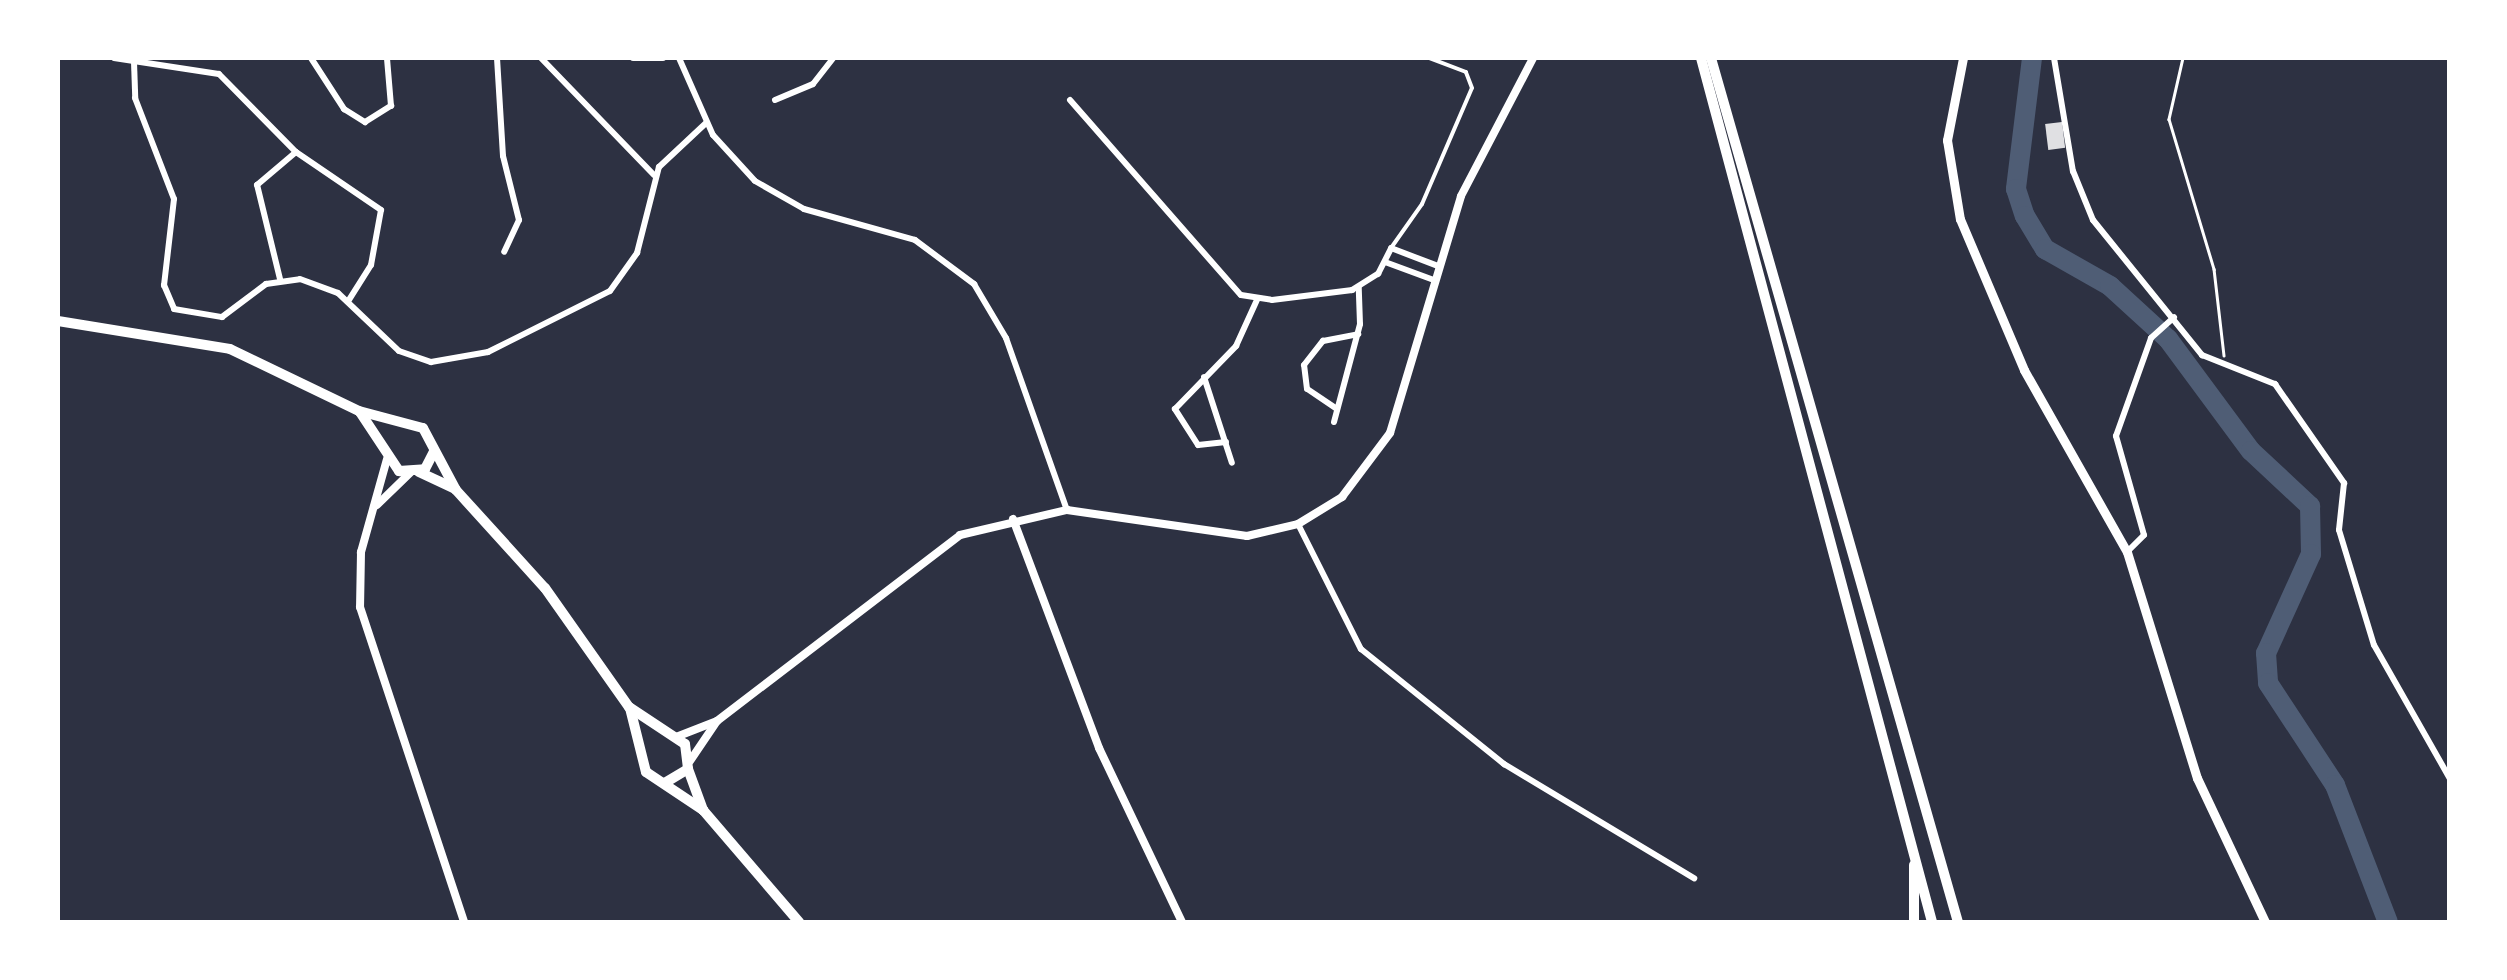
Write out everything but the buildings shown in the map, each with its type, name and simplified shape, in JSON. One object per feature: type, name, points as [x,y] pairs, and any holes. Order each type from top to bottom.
[{"type":"main road","points":[[1701,58],[1932,922]]},
{"type":"main road","points":[[1711,58],[1958,922]]},
{"type":"main road","points":[[1963,58],[1947,140],[1960,219],[2029,380],[2128,552],[2197,778],[2265,922]]},
{"type":"main road","points":[[58,321],[230,349],[359,411],[423,428],[456,490],[545,588],[629,707],[663,736],[676,737],[702,810]]},
{"type":"main road","points":[[359,411],[386,445],[388,458],[456,490]]},
{"type":"main road","points":[[386,445],[402,425]]},
{"type":"main road","points":[[414,472],[434,451]]},
{"type":"main road","points":[[629,707],[644,750],[646,772],[702,810],[799,922]]},
{"type":"main road","points":[[644,750],[663,736]]},
{"type":"main road","points":[[665,784],[689,765]]},
{"type":"main road","points":[[1914,850],[1914,922]]},
{"type":"street","points":[[114,58],[214,72],[296,152],[382,210],[370,265],[349,300]]},
{"type":"street","points":[[311,58],[344,109],[366,122],[391,106],[387,58]]},
{"type":"street","points":[[497,58],[503,156],[519,220],[504,252]]},
{"type":"street","points":[[540,58],[654,175]]},
{"type":"street","points":[[632,58],[663,58]]},
{"type":"street","points":[[679,58],[706,123],[734,162],[778,197],[915,240],[967,276],[1006,338],[1067,510]]},
{"type":"street","points":[[775,100],[813,84],[833,58]]},
{"type":"street","points":[[689,765],[718,721],[946,542],[1013,520],[1067,510],[1219,536],[1298,524],[1342,497],[1384,445],[1438,266],[1481,149],[1533,58]]},
{"type":"street","points":[[2054,58],[2082,198],[2195,348],[2226,366],[2275,384],[2344,483],[2339,530],[2374,645],[2450,779]]},
{"type":"street","points":[[134,62],[135,98],[174,199],[168,302],[222,316],[280,279],[312,281],[349,300],[420,361],[498,348],[623,278],[654,175],[706,123]]},
{"type":"street","points":[[1070,100],[1213,273],[1257,300],[1360,287],[1385,262],[1391,248],[1438,266]]},
{"type":"street","points":[[280,279],[257,185],[296,152]]},
{"type":"street","points":[[1385,262],[1434,280]]},
{"type":"street","points":[[1334,422],[1358,334],[1360,287]]},
{"type":"street","points":[[1226,442],[1198,445],[1175,420],[1177,404],[1236,346],[1257,300]]},
{"type":"street","points":[[2128,552],[2144,535],[2116,436],[2151,338],[2174,317]]},
{"type":"street","points":[[1337,409],[1310,394],[1302,370],[1323,340],[1358,334]]},
{"type":"street","points":[[1204,377],[1232,463]]},
{"type":"street","points":[[388,458],[359,566],[363,624],[464,922]]},
{"type":"street","points":[[377,505],[414,472]]},
{"type":"street","points":[[1013,520],[1091,730],[1182,922]]},
{"type":"street","points":[[1298,524],[1361,649],[1504,764],[1694,878]]},
{"type":"street","points":[[676,737],[718,721]]},
{"type":"lane","points":[[1391,248],[1422,204],[1472,88],[1466,72],[1430,58]]},
{"type":"path","points":[[2183,58],[2169,119],[2214,269],[2226,366]]},
{"type":"waterway","points":[[2032,58],[2016,189],[2025,216],[2045,249],[2110,286],[2168,339],[2251,451],[2310,506],[2311,554],[2266,653],[2268,683],[2335,785],[2388,922]]}]
